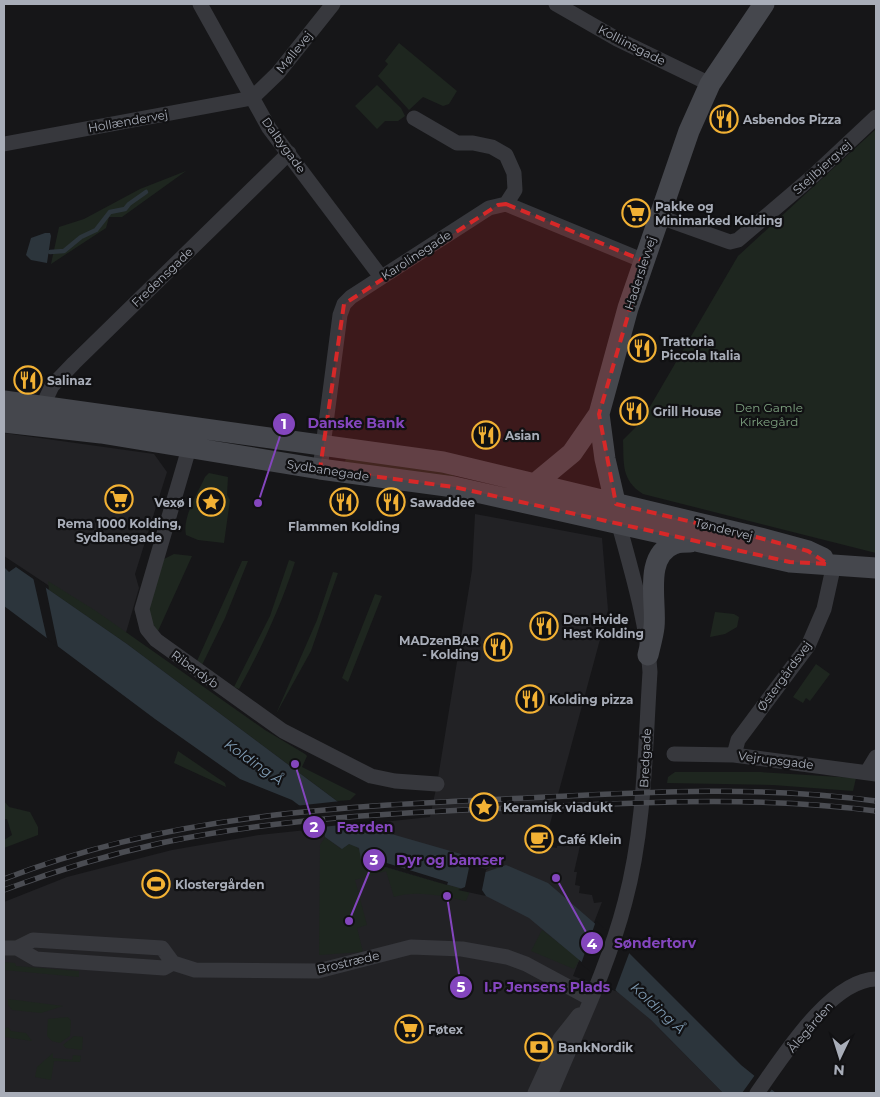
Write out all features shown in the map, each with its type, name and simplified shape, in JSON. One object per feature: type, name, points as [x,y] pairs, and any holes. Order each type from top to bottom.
[{"type":"main road","name":"Haderslevvej","points":[[616,504],[605,459],[599,414],[628,308],[689,131],[710,84],[764,4]]},
{"type":"main road","name":"Sydbanegade","points":[[4,401],[443,462],[616,504]]},
{"type":"main road","points":[[533,483],[562,463],[599,414]]},
{"type":"main road","name":"Sydbanegade","points":[[4,422],[100,433],[320,469],[454,487],[620,525]]},
{"type":"main road","name":"Bredgade","points":[[616,504],[620,525]]},
{"type":"main road","name":"Tøndervej","points":[[616,504],[808,551],[831,564]]},
{"type":"main road","name":"Tøndervej","points":[[620,525],[690,542],[812,566],[831,564],[876,568]]},
{"type":"main road","points":[[648,654],[654,627],[653,582],[657,565],[665,550],[674,544],[690,542]]},
{"type":"street","name":"Dalbygade","points":[[200,4],[269,128],[381,277]]},
{"type":"street","name":"Møllevej","points":[[252,98],[278,73],[333,4]]},
{"type":"street","name":"Kolliinsgade","points":[[556,4],[617,39],[710,84]]},
{"type":"street","name":"Hollændervej","points":[[4,144],[252,98]]},
{"type":"street","name":"Stejlbjergvej","points":[[660,216],[730,242],[738,240],[812,177],[876,117]]},
{"type":"street","points":[[414,118],[457,143],[473,143],[492,147],[506,155],[514,173],[516,190],[506,204],[644,261]]},
{"type":"street","name":"Fredensgade","points":[[42,407],[52,386],[74,362],[289,153]]},
{"type":"street","name":"Karolinegade","points":[[320,469],[340,315],[344,304],[351,297],[381,277],[490,208],[506,204]]},
{"type":"street","name":"Riberdyb","points":[[196,428],[142,609],[147,630],[175,655],[259,715],[283,731],[350,767],[371,776],[395,781],[437,784]]},
{"type":"street","name":"Bredgade","points":[[551,1093],[615,937],[626,899],[641,820],[650,672],[635,585],[620,525]]},
{"type":"street","name":"Østergårdsvej","points":[[734,755],[738,740],[808,646],[824,609],[831,564]]},
{"type":"street","name":"Vejrupsgade","points":[[674,754],[734,755],[871,773]]},
{"type":"street","points":[[871,773],[876,756]]},
{"type":"street","name":"Brostræde","points":[[10,948],[33,940],[162,948],[174,964],[195,970],[318,971],[411,947],[462,949],[507,957],[526,964],[589,1002]]},
{"type":"street","name":"Ålegården","points":[[761,1088],[829,1003],[853,984],[876,979]]},
{"type":"street","name":"Bredgade","points":[[536,1093],[560,1039],[589,1002]]},
{"type":"highlighted area","points":[[506,204],[644,261],[599,414],[616,504],[808,551],[828,564],[790,562],[454,487],[320,469],[344,304],[498,205]]},
{"type":"shaded area","points":[[4,433],[154,454],[167,472],[135,574],[139,588],[125,636],[4,556]]},
{"type":"shaded area","points":[[475,514],[602,538],[608,610],[544,846],[557,848],[557,846],[580,846],[574,872],[577,872],[575,885],[580,886],[579,893],[592,895],[594,903],[602,902],[573,976],[621,993],[651,1020],[723,1093],[4,1093],[4,902],[67,877],[172,850],[259,835],[430,817],[472,570]]},
{"type":"green space","points":[[399,43],[457,91],[449,104],[443,106],[423,97],[409,110],[378,76],[388,64],[385,61]]},
{"type":"green space","points":[[377,85],[401,108],[405,116],[398,121],[385,121],[377,129],[355,106]]},
{"type":"green space","name":"Den Gamle Kirkegård","points":[[876,129],[876,553],[643,494],[636,489],[627,477],[624,464],[623,440],[641,422],[738,256]]},
{"type":"green space","points":[[186,171],[122,217],[109,217],[106,228],[51,264],[59,227],[84,219],[140,189]]},
{"type":"green space","points":[[346,455],[454,472],[453,478],[345,462]]},
{"type":"green space","points":[[209,473],[228,477],[227,495],[230,500],[224,543],[198,540],[186,535],[185,528],[188,513],[205,477]]},
{"type":"green space","points":[[174,554],[192,556],[158,631],[150,623],[147,611],[164,559]]},
{"type":"green space","points":[[289,560],[295,562],[270,627],[239,689],[234,687],[270,616]]},
{"type":"green space","points":[[242,561],[248,561],[225,618],[202,665],[197,661]]},
{"type":"green space","points":[[333,572],[338,573],[311,651],[276,714],[317,620]]},
{"type":"green space","points":[[48,581],[96,611],[265,730],[305,754],[307,756],[302,767],[356,794],[350,800],[337,801],[127,644],[49,590]]},
{"type":"green space","points":[[375,594],[382,596],[348,682],[342,678]]},
{"type":"green space","points":[[715,612],[734,614],[739,617],[737,627],[725,634],[710,637]]},
{"type":"green space","points":[[816,664],[830,674],[810,701],[806,698],[803,703],[793,697]]},
{"type":"green space","points":[[178,751],[225,783],[226,787],[174,763]]},
{"type":"green space","points":[[675,772],[760,772],[856,778],[853,791],[773,785],[667,783],[668,777]]},
{"type":"green space","points":[[4,801],[9,807],[30,812],[38,827],[38,835],[4,848],[4,840],[12,835],[7,819],[4,819]]},
{"type":"green space","points":[[325,837],[341,849],[349,844],[356,846],[361,852],[361,860],[470,891],[466,901],[420,894],[394,897],[386,871],[355,880],[367,925],[357,928],[363,952],[319,955],[320,845]]},
{"type":"green space","points":[[542,930],[580,959],[574,969],[531,951]]},
{"type":"green space","points":[[4,962],[15,963],[16,966],[79,971],[79,977],[4,970]]},
{"type":"green space","points":[[8,999],[63,1006],[41,1013],[12,1010],[8,1005]]},
{"type":"green space","points":[[68,1017],[71,1021],[70,1036],[60,1043],[52,1041],[47,1036],[48,1019]]},
{"type":"green space","points":[[8,1027],[11,1031],[26,1033],[32,1041],[4,1037],[4,1029]]},
{"type":"green space","points":[[74,1036],[83,1037],[82,1050],[66,1048],[63,1045]]},
{"type":"green space","points":[[53,1053],[53,1058],[72,1060],[73,1055],[81,1056],[80,1062],[54,1061],[51,1080],[35,1077],[37,1067]]},
{"type":"water","points":[[50,233],[51,236],[47,263],[31,260],[26,255],[31,238]]},
{"type":"water","name":"Kolding Å","points":[[4,567],[9,572],[16,567],[127,644],[365,822],[388,833],[461,854],[469,868],[486,872],[506,865],[548,883],[629,953],[741,1065],[776,1093],[723,1093],[651,1020],[529,918],[484,895],[361,860],[359,848],[349,844],[342,849],[325,837],[324,824],[292,800],[240,779],[155,719],[4,606]]},
{"type":"pier","points":[[33,577],[45,584],[58,647],[47,639]]},
{"type":"pier","points":[[341,801],[369,822],[322,827],[295,806]]},
{"type":"pier","points":[[377,860],[448,882],[447,885],[375,864]]},
{"type":"pier","points":[[465,860],[471,865],[486,869],[491,867],[486,870],[482,890],[486,896],[458,890],[465,887],[469,868]]},
{"type":"pier","points":[[596,921],[630,951],[615,991],[581,964]]},
{"type":"pier","points":[[755,1075],[773,1088],[769,1093],[742,1093]]},
{"type":"waterway","points":[[50,252],[64,251],[81,237],[96,230],[110,212],[125,209],[146,192]]},
{"type":"railway","points":[[4,879],[68,857],[196,826],[327,810],[460,801],[701,791],[789,793],[876,801]]},
{"type":"railway","points":[[4,890],[81,864],[161,843],[253,827],[347,817],[620,803],[706,802],[791,803],[876,811]]},
{"type":"place","name":"Asbendos Pizza","points":[[724,119]]},
{"type":"place","name":"Pakke og Minimarked Kolding","points":[[636,213]]},
{"type":"place","name":"Trattoria Piccola Italia","points":[[642,348]]},
{"type":"place","name":"Salinaz","points":[[28,380]]},
{"type":"place","name":"Grill House","points":[[634,411]]},
{"type":"place","name":"Asian","points":[[486,435]]},
{"type":"place","name":"Rema 1000 Kolding, Sydbanegade","points":[[119,499]]},
{"type":"place","name":"Vexø I","points":[[211,502]]},
{"type":"place","name":"Flammen Kolding","points":[[344,502]]},
{"type":"place","name":"Sawaddee","points":[[391,502]]},
{"type":"place","name":"Danske Bank","points":[[258,503]]},
{"type":"place","name":"Den Hvide Hest Kolding","points":[[544,626]]},
{"type":"place","name":"MADzenBAR - Kolding","points":[[498,647]]},
{"type":"place","name":"Kolding pizza","points":[[530,699]]},
{"type":"place","name":"Færden","points":[[295,764]]},
{"type":"place","name":"Keramisk viadukt","points":[[484,807]]},
{"type":"place","name":"Café Klein","points":[[539,839]]},
{"type":"place","name":"Søndertorv","points":[[556,878]]},
{"type":"place","name":"Klostergården","points":[[156,884]]},
{"type":"place","name":"I.P Jensens Plads","points":[[447,896]]},
{"type":"place","name":"Dyr og bamser","points":[[349,921]]},
{"type":"place","name":"Føtex","points":[[409,1029]]},
{"type":"place","name":"BankNordik","points":[[539,1047]]}]
